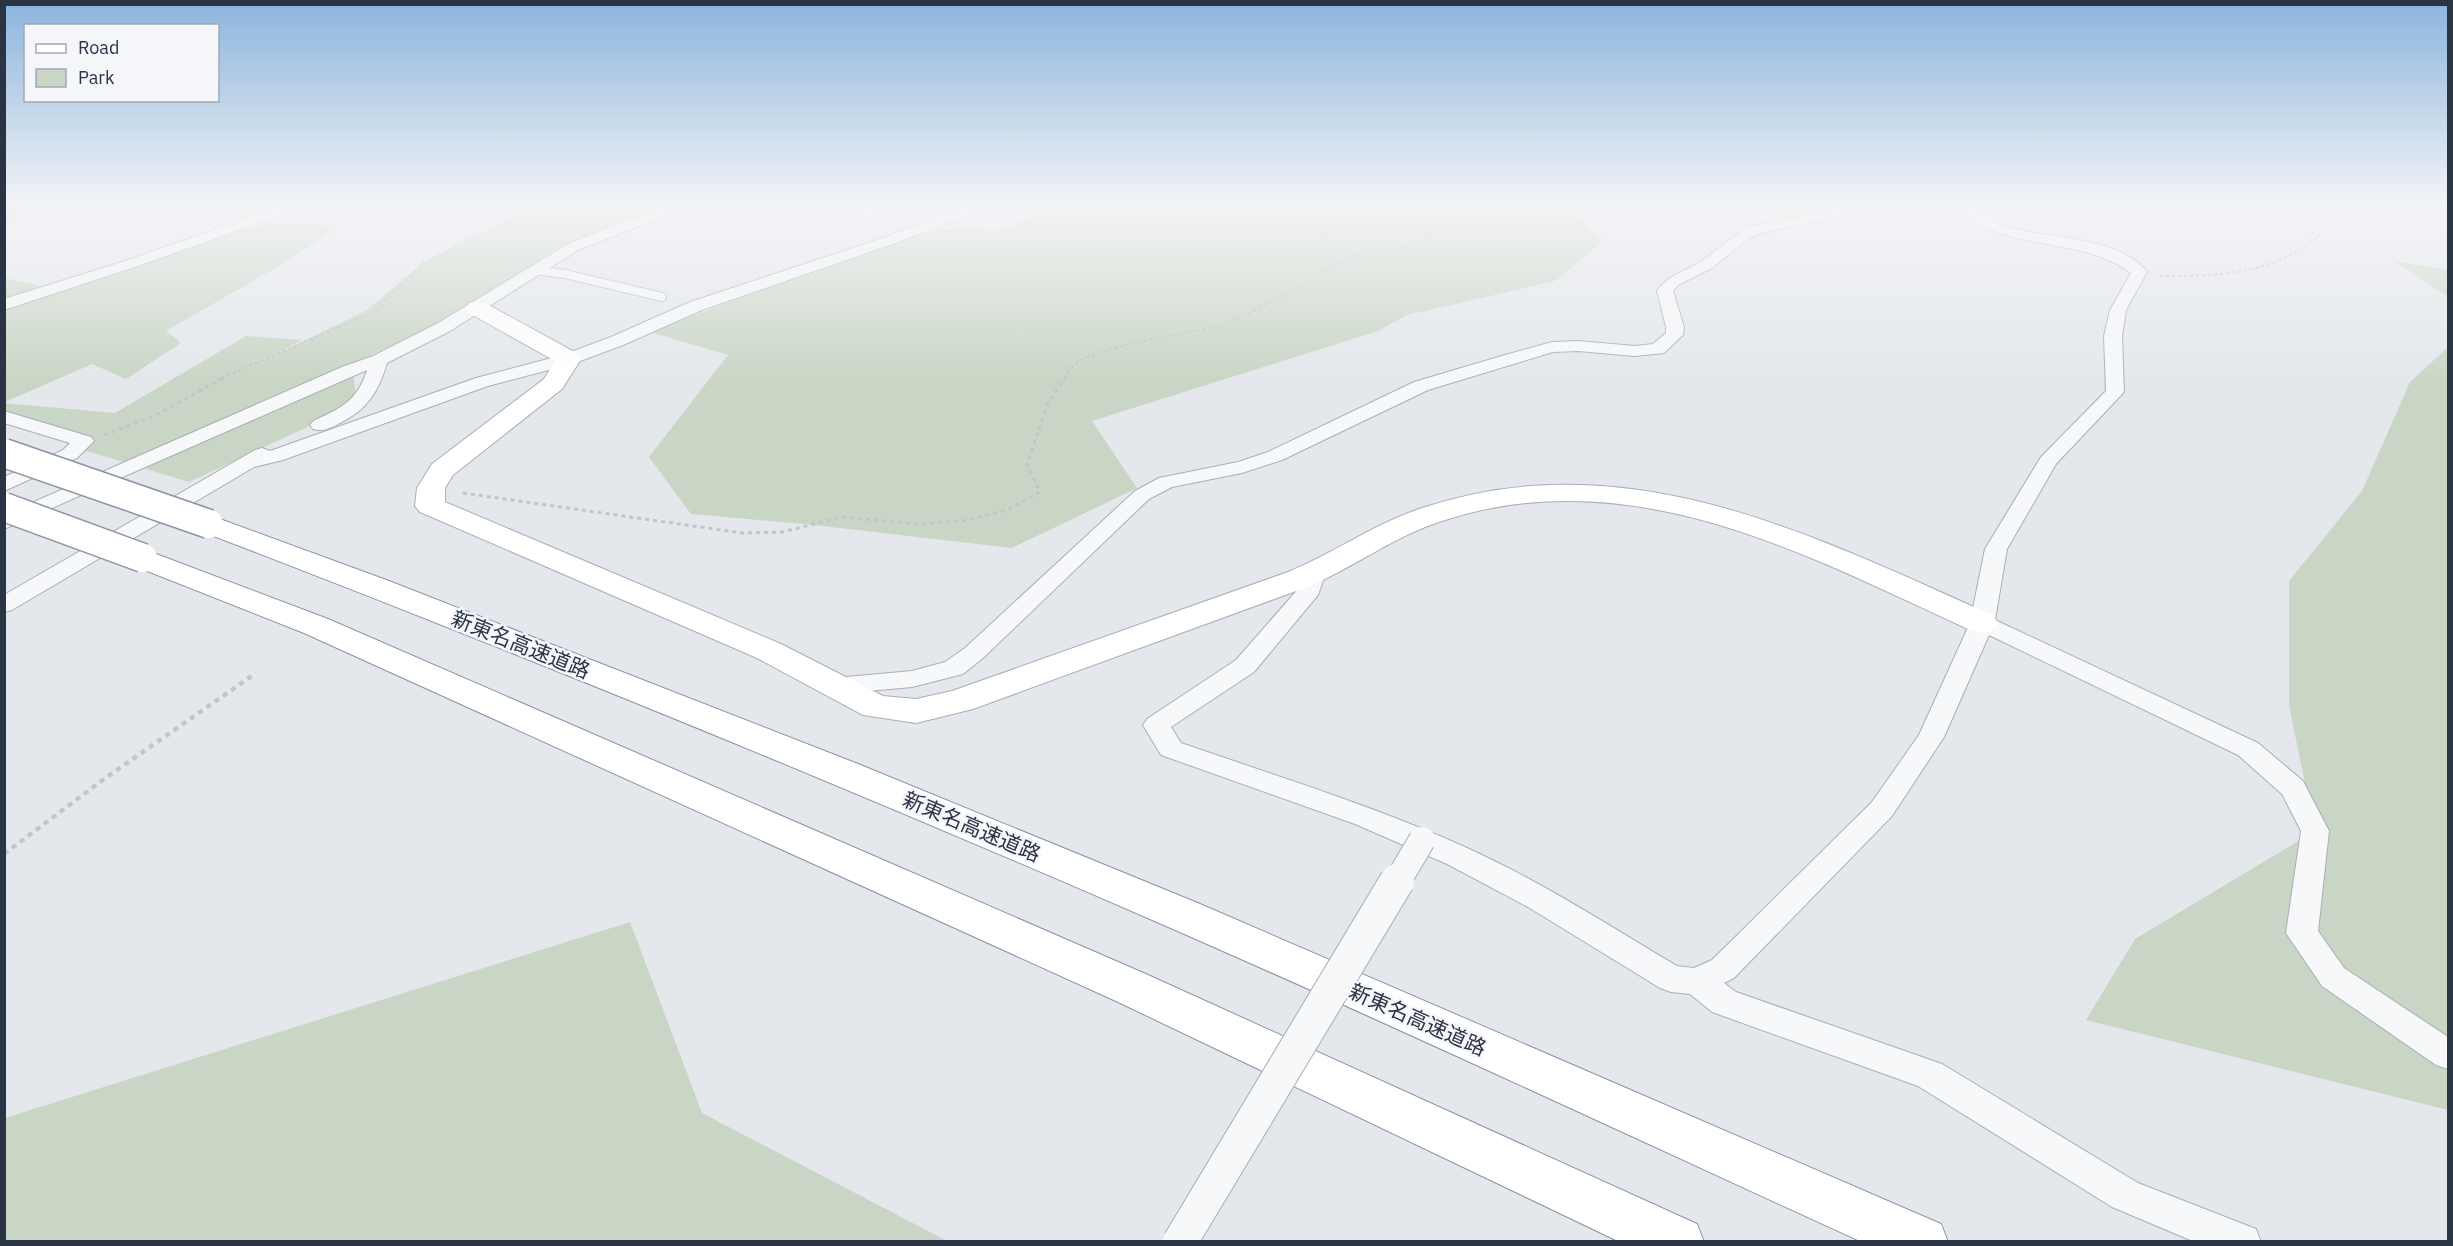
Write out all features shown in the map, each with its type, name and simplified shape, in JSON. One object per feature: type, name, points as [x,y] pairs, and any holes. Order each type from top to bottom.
[{"type":"main road","points":[[477,308],[569,359],[553,384],[442,470],[431,488],[430,506],[769,651],[876,707],[916,711],[960,701],[1315,572],[1403,525],[1487,500],[1536,494],[1629,497],[1704,510],[1782,535],[1982,623]]},
{"type":"main road","name":"新東名高速道路","points":[[4,453],[208,524],[378,588],[845,773],[1185,916],[1922,1242]]},
{"type":"main road","points":[[4,507],[143,558],[316,626],[1132,988],[1678,1242]]},
{"type":"street","points":[[4,305],[130,264]]},
{"type":"street","points":[[4,523],[148,458],[380,360],[477,308],[545,264]]},
{"type":"street","points":[[250,462],[276,456],[482,382],[569,359],[617,341],[696,306],[820,264]]},
{"type":"street","points":[[835,686],[912,679],[954,668],[974,653],[1142,495],[1166,482],[1242,466],[1275,456],[1421,386],[1552,347],[1578,346],[1635,351],[1658,349],[1674,335],[1675,327],[1665,291],[1672,282],[1707,264]]},
{"type":"street","points":[[1315,572],[1310,590],[1245,666],[1156,726],[1171,749],[1422,840],[1539,899],[1671,979],[1697,981],[1723,969],[1882,809],[1931,737],[1982,623],[1996,549],[2048,460],[2115,392],[2113,336],[2116,319],[2118,310],[2139,272],[2130,264]]},
{"type":"street","points":[[4,605],[279,443],[345,414],[362,401],[372,386],[380,360]]},
{"type":"street","points":[[4,417],[84,441],[70,454],[4,485]]},
{"type":"street","points":[[1982,623],[2248,749],[2293,788],[2315,831],[2302,933],[2333,977],[2448,1055]]},
{"type":"street","points":[[1180,1242],[1422,840]]},
{"type":"street","points":[[1697,981],[1724,1002],[1930,1075],[2125,1195],[2242,1242]]},
{"type":"lane","points":[[536,270],[565,274],[662,297]]},
{"type":"path","points":[[81,444],[154,416],[238,369],[375,311],[422,264]]},
{"type":"path","points":[[431,488],[742,533],[782,532],[842,517],[917,524],[962,521],[1007,510],[1040,492],[1027,464],[1048,403],[1072,367],[1107,351],[1223,324],[1250,314],[1339,264]]},
{"type":"path","points":[[2139,272],[2190,277],[2248,270],[2274,264]]},
{"type":"path","points":[[4,854],[104,779],[256,673]]},
{"type":"green space","points":[[123,264],[281,264],[166,331],[181,343],[126,379],[92,364],[5,402],[5,278],[49,288]]},
{"type":"green space","points":[[422,264],[533,264],[446,319],[352,364],[357,404],[189,482],[87,451],[5,419],[4,403],[115,413],[246,336],[302,340],[251,367],[367,310]]},
{"type":"green space","points":[[830,264],[1575,264],[1555,281],[1407,315],[1378,331],[1092,421],[1137,488],[1012,548],[805,524],[691,514],[649,457],[728,355],[650,332]]},
{"type":"green space","points":[[2400,264],[2448,270],[2448,297]]},
{"type":"green space","points":[[2448,347],[2448,1110],[2086,1020],[2135,939],[2315,831],[2289,706],[2289,581],[2362,491],[2410,382]]},
{"type":"green space","points":[[630,922],[702,1113],[947,1241],[5,1241],[5,1118]]}]
